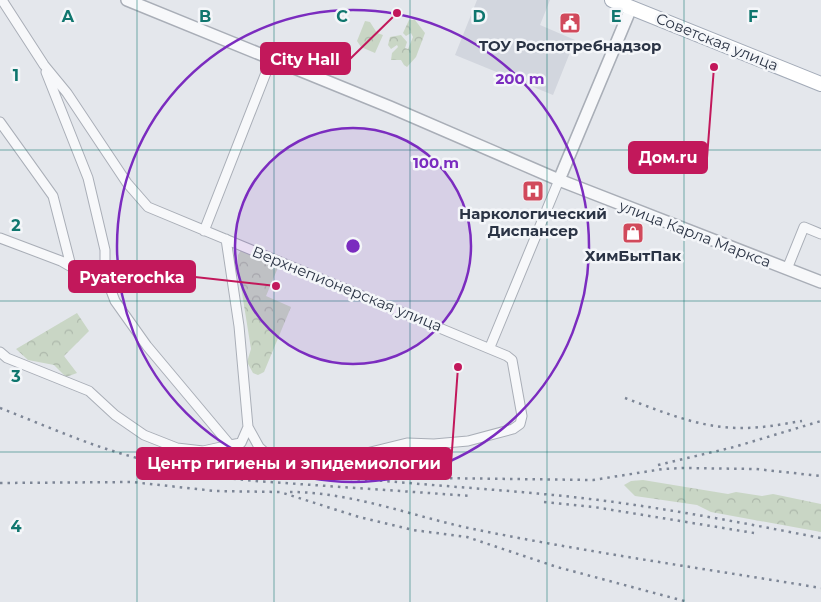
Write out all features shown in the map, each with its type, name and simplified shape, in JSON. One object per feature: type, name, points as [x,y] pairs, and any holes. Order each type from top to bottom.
[{"type":"main road","name":"Советская улица","points":[[612,0],[821,84]]},
{"type":"street","points":[[2,0],[44,65],[88,178],[105,250],[104,275],[115,302],[147,346],[230,445]]},
{"type":"street","name":"улица Карла Маркса","points":[[127,0],[390,107],[559,180],[821,282]]},
{"type":"street","points":[[490,347],[631,8]]},
{"type":"street","points":[[204,230],[271,60]]},
{"type":"street","name":"Верхнепионерская улица","points":[[44,65],[67,93],[127,183],[148,207],[351,293],[490,347],[512,360],[522,416],[520,424],[513,429],[468,441],[407,443],[346,458],[331,465],[286,461],[268,455],[259,447],[248,427]]},
{"type":"street","points":[[0,122],[53,196],[71,266]]},
{"type":"street","points":[[787,269],[804,227],[821,234]]},
{"type":"street","points":[[0,238],[61,261],[82,273],[104,275]]},
{"type":"street","points":[[0,352],[7,358],[89,391],[115,415],[144,435],[177,448],[203,451],[241,443],[248,427],[239,326],[226,239]]},
{"type":"shaded area","points":[[477,0],[550,0],[540,25],[575,40],[553,95],[455,55]]},
{"type":"green space","points":[[409,20],[415,20],[425,33],[416,57],[407,67],[401,60],[391,60],[392,53],[398,47],[397,45],[391,49],[388,45],[390,37],[401,35],[407,42],[405,48],[408,49],[413,37],[411,33],[406,36],[403,33]]},
{"type":"green space","points":[[365,21],[370,22],[377,33],[383,35],[375,53],[361,47],[357,41]]},
{"type":"green space","points":[[241,250],[279,265],[266,296],[291,307],[264,372],[258,375],[253,373],[247,362],[251,349],[238,268],[238,255]]},
{"type":"green space","points":[[77,313],[89,331],[64,356],[77,373],[66,377],[54,365],[28,360],[16,349]]},
{"type":"green space","points":[[643,480],[728,494],[736,492],[762,496],[773,494],[821,504],[821,532],[711,512],[697,505],[635,496],[624,485],[631,481]]},
{"type":"railway","points":[[625,398],[683,419],[728,428],[773,426],[802,421]]},
{"type":"railway","points":[[0,408],[112,451],[150,461],[180,466],[242,473],[367,480],[576,497],[682,512],[821,538]]},
{"type":"railway","points":[[658,465],[734,447],[821,421]]},
{"type":"railway","points":[[435,478],[593,480],[663,469],[684,468],[756,469],[821,476]]},
{"type":"railway","points":[[181,473],[255,481],[472,496]]},
{"type":"railway","points":[[0,483],[132,482],[215,491],[280,492],[359,517],[413,530],[467,537],[557,567],[688,602]]},
{"type":"railway","points":[[290,492],[338,496],[478,530],[821,588]]},
{"type":"railway","points":[[544,502],[594,507],[754,533]]},
{"type":"place","name":"City Hall","points":[[397,13]]},
{"type":"place","name":"ТОУ Роспотребнадзор","points":[[570,23]]},
{"type":"place","name":"Дом.ru","points":[[714,67]]},
{"type":"place","name":"Наркологический Диспансер","points":[[533,191]]},
{"type":"place","name":"ХимБытПак","points":[[633,233]]},
{"type":"place","name":"Pyaterochka","points":[[276,286]]},
{"type":"place","name":"Центр гигиены и эпидемиологии","points":[[458,367]]}]
